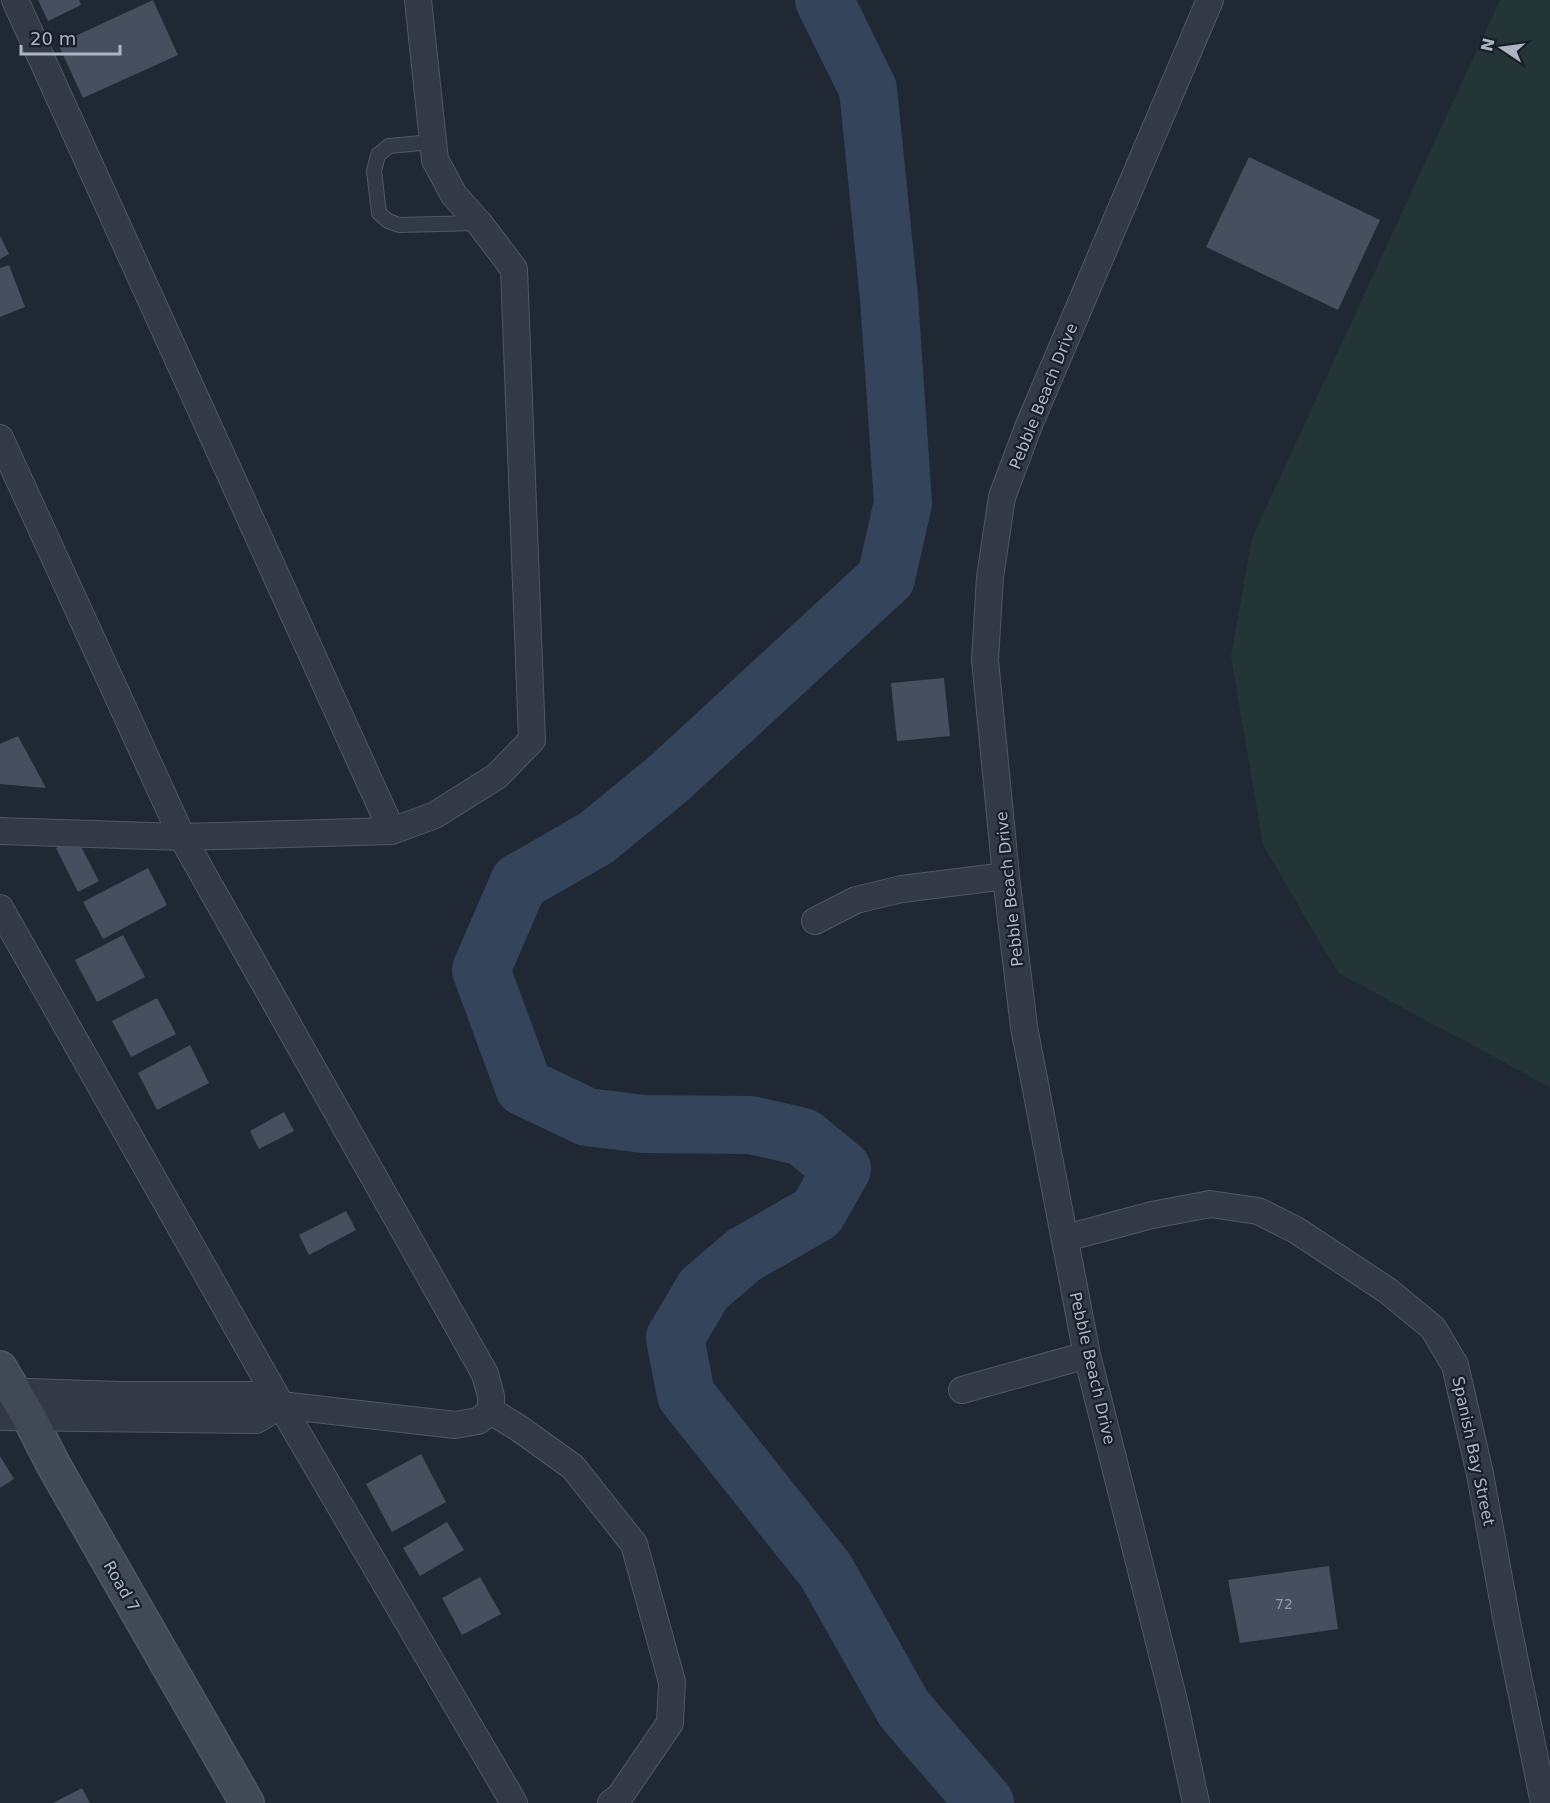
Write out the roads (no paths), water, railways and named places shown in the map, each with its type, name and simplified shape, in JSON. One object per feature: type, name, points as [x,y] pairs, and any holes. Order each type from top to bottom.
[{"type":"street","points":[[15,0],[392,831]]},
{"type":"street","points":[[0,831],[182,837],[392,831],[435,815],[497,776],[532,740],[514,269],[454,195],[435,160],[418,0]]},
{"type":"street","name":"Pebble Beach Drive","points":[[1196,1803],[1175,1705],[1087,1354],[1024,1027],[1006,876],[985,660],[990,577],[1002,497],[1029,425],[1206,2]]},
{"type":"street","points":[[0,438],[182,837],[485,1374],[491,1396],[491,1411]]},
{"type":"street","points":[[815,921],[856,900],[891,891],[1006,876]]},
{"type":"street","points":[[0,908],[281,1405],[514,1803]]},
{"type":"street","name":"Spanish Bay Street","points":[[1065,1238],[1152,1215],[1210,1204],[1258,1210],[1296,1230],[1388,1291],[1433,1328],[1455,1365],[1480,1474],[1544,1803]]},
{"type":"street","points":[[962,1390],[1087,1354]]},
{"type":"street","points":[[7,1401],[118,1395],[252,1395],[281,1405],[455,1425],[478,1421],[491,1411]]},
{"type":"street","name":"Road 7","points":[[7,1401],[37,1475],[224,1803]]},
{"type":"street","name":"Road 7","points":[[7,1401],[54,1466],[247,1803]]},
{"type":"street","points":[[491,1411],[573,1467],[634,1544],[672,1682],[670,1723],[620,1796],[611,1803]]},
{"type":"lane","points":[[432,142],[389,146],[378,155],[374,171],[379,213],[388,221],[399,225],[479,223]]},
{"type":"waterway","points":[[824,0],[868,89],[889,298],[903,503],[886,578],[668,779],[596,838],[519,882],[481,970],[524,1087],[587,1117],[644,1124],[751,1125],[803,1137],[842,1169],[817,1213],[744,1255],[704,1289],[675,1338],[686,1395],[826,1571],[904,1709],[985,1803]]}]
